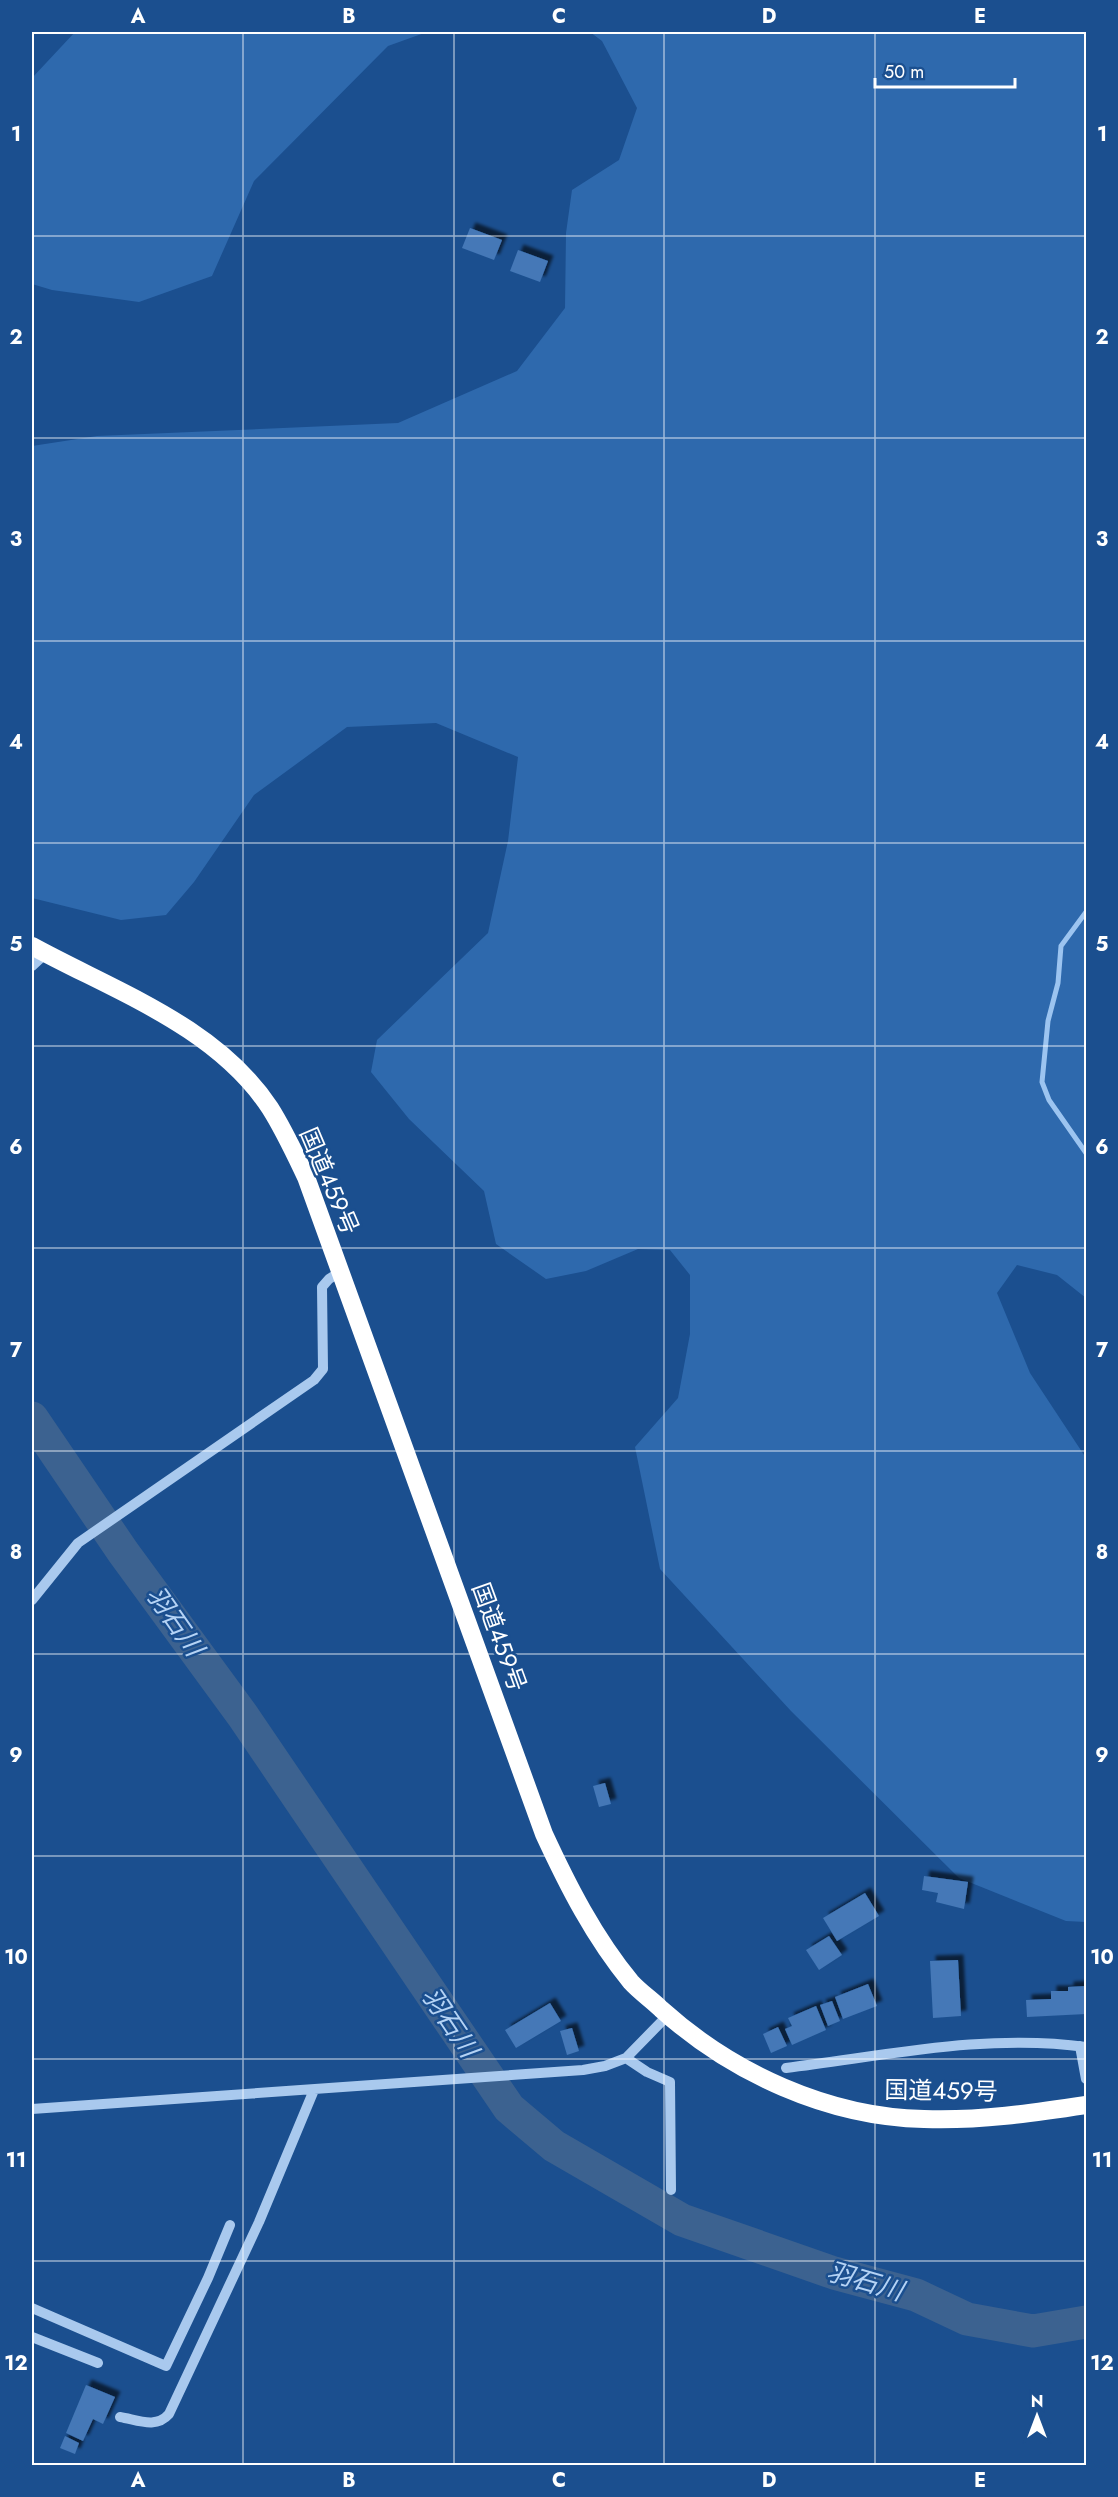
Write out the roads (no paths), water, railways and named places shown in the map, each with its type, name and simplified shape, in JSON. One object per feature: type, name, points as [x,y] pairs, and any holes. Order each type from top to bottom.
[{"type":"highway","name":"国道459号","points":[[36,955],[158,1011],[201,1039],[239,1070],[270,1107],[306,1177],[544,1834],[573,1896],[632,1983],[696,2038],[737,2065],[791,2091],[837,2106],[880,2115],[923,2119],[1012,2116],[1086,2105]]},
{"type":"street","points":[[32,1600],[78,1543],[314,1380],[323,1369],[322,1287],[340,1272]]},
{"type":"street","points":[[32,2109],[582,2070],[605,2066],[626,2058],[668,2015]]},
{"type":"street","points":[[786,2068],[988,2043],[1048,2042],[1083,2047],[1086,2079]]},
{"type":"street","points":[[626,2058],[647,2072],[670,2082],[671,2190]]},
{"type":"street","points":[[120,2417],[153,2423],[163,2421],[169,2414],[259,2222],[314,2090]]},
{"type":"street","points":[[32,2308],[166,2366],[208,2278],[230,2224]]},
{"type":"street","points":[[208,2278],[228,2287]]},
{"type":"street","points":[[32,2337],[98,2363]]},
{"type":"waterway","points":[[1086,912],[1061,946],[1058,983],[1048,1021],[1042,1082],[1049,1100],[1086,1153]]},
{"type":"waterway","name":"羽石川","points":[[32,1418],[123,1552],[243,1716],[509,2108],[554,2146],[682,2220],[834,2273],[916,2295],[967,2319],[1033,2331],[1086,2322]]}]
